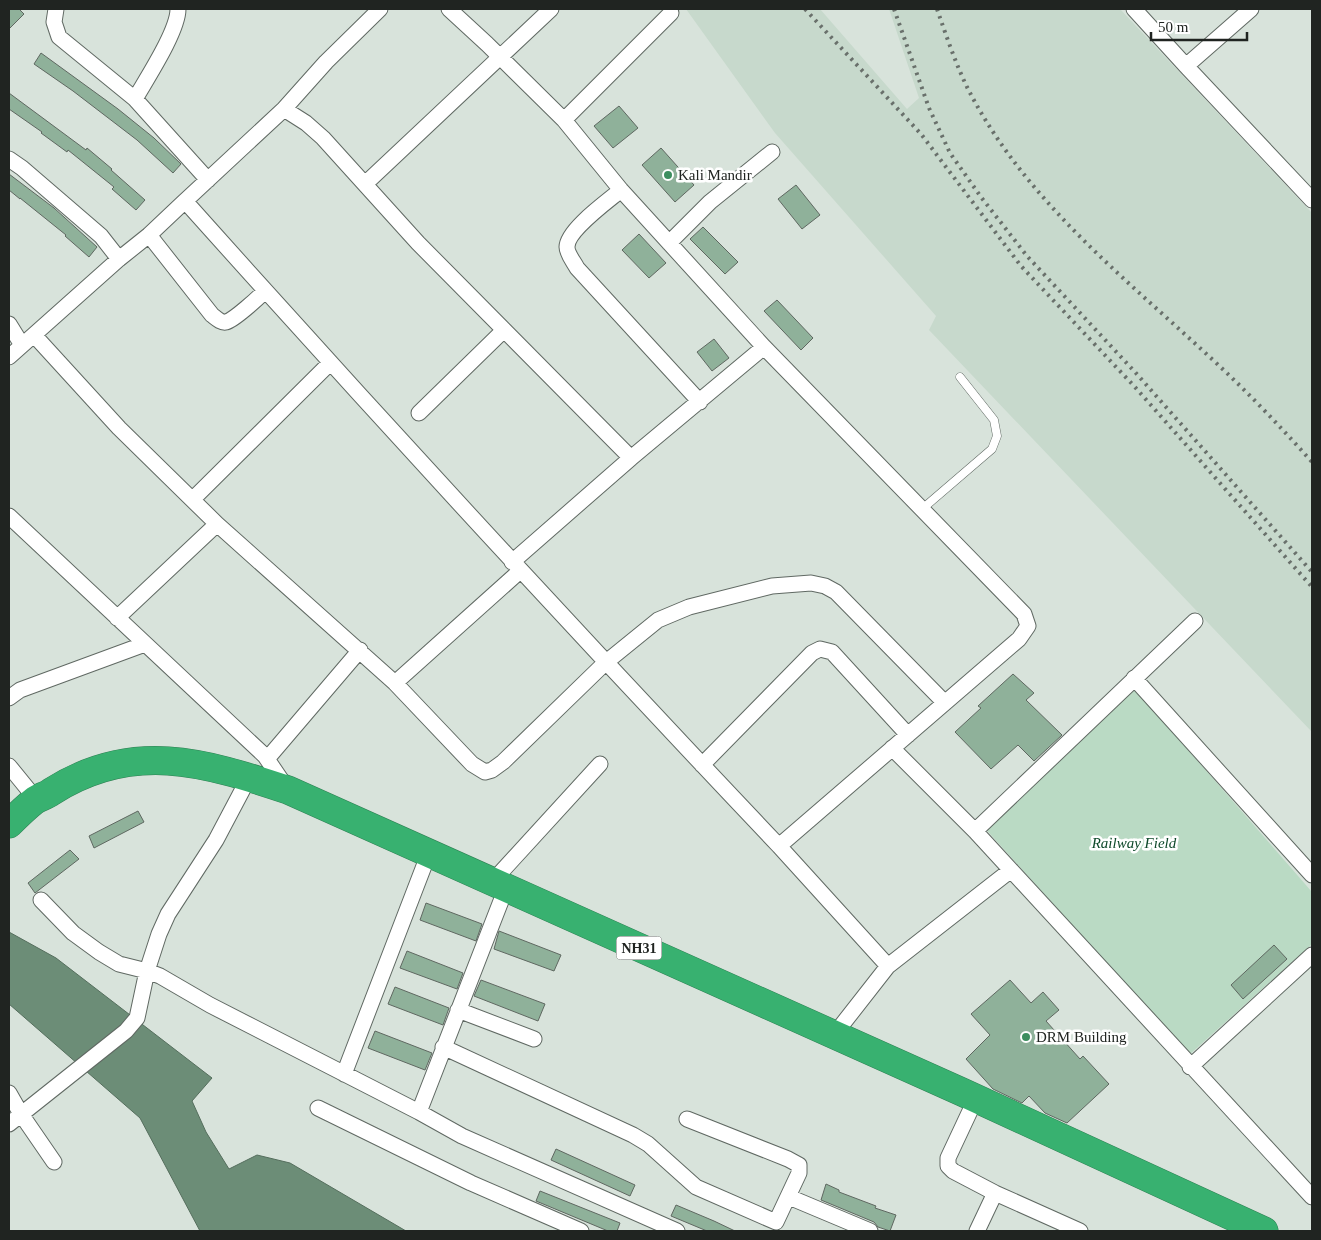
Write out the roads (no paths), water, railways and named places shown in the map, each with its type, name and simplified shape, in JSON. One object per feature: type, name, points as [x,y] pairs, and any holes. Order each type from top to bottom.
[{"type":"highway","name":"NH31","points":[[9,824],[41,805],[85,774],[111,765],[132,761],[187,762],[222,770],[288,790],[726,1000],[1234,1231]]},
{"type":"highway","name":"NH31","points":[[9,837],[41,805],[106,779],[133,774],[166,773],[221,781],[244,787],[277,798],[424,866],[497,891],[834,1035],[1264,1231]]},
{"type":"street","points":[[56,9],[54,22],[59,37],[135,99],[208,180]]},
{"type":"street","points":[[135,99],[172,32],[178,15],[178,9]]},
{"type":"street","points":[[9,357],[25,340],[149,235],[284,109],[326,62],[380,9]]},
{"type":"street","points":[[449,9],[564,120],[621,190],[764,348],[1024,614],[1028,626],[1019,639],[779,846]]},
{"type":"street","points":[[365,184],[551,9]]},
{"type":"street","points":[[1134,9],[1312,200]]},
{"type":"street","points":[[1186,66],[1251,9]]},
{"type":"street","points":[[564,120],[671,13]]},
{"type":"street","points":[[284,109],[306,123],[323,138],[418,243],[631,458]]},
{"type":"street","points":[[669,243],[710,202],[772,152]]},
{"type":"street","points":[[9,159],[101,236],[119,259]]},
{"type":"street","points":[[621,190],[571,235],[567,247],[570,256],[577,268],[700,402]]},
{"type":"street","points":[[185,201],[330,363],[605,663],[779,846],[888,966]]},
{"type":"street","points":[[149,235],[212,315],[220,321],[227,322],[265,291]]},
{"type":"street","points":[[9,325],[119,428],[217,524],[395,682],[472,764],[481,771],[492,770],[503,762],[605,663],[658,620],[689,607],[772,586],[811,583],[825,586],[836,592],[945,703]]},
{"type":"street","points":[[419,413],[504,330]]},
{"type":"street","points":[[395,682],[631,458],[764,348]]},
{"type":"street","points":[[193,500],[330,363]]},
{"type":"street","points":[[9,516],[267,759],[288,790]]},
{"type":"street","points":[[118,618],[217,524]]},
{"type":"street","points":[[975,831],[1195,621]]},
{"type":"street","points":[[9,698],[20,690],[145,644]]},
{"type":"street","points":[[702,765],[812,653],[820,649],[832,652],[908,735]]},
{"type":"street","points":[[267,759],[360,650]]},
{"type":"street","points":[[1134,678],[1312,876]]},
{"type":"street","points":[[892,748],[975,831],[1190,1067],[1312,1197]]},
{"type":"street","points":[[419,1112],[458,1010],[497,891],[600,764]]},
{"type":"street","points":[[9,766],[41,805]]},
{"type":"street","points":[[9,1124],[126,1031],[137,1018],[159,934],[168,914],[216,840],[244,787]]},
{"type":"street","points":[[344,1074],[424,866]]},
{"type":"street","points":[[834,1035],[888,966],[1011,870]]},
{"type":"street","points":[[42,900],[74,932],[118,964],[148,971],[160,976],[210,1005],[462,1136],[647,1225],[677,1231]]},
{"type":"street","points":[[1190,1067],[1312,955]]},
{"type":"street","points":[[458,1010],[534,1039]]},
{"type":"street","points":[[443,1048],[632,1135],[648,1144],[701,1190],[773,1226],[789,1198],[799,1173],[799,1165],[687,1118]]},
{"type":"street","points":[[9,1092],[21,1114],[54,1162]]},
{"type":"street","points":[[318,1108],[471,1182],[581,1231]]},
{"type":"street","points":[[970,1111],[948,1158],[948,1166],[960,1176],[1080,1231]]},
{"type":"street","points":[[977,1231],[995,1193]]},
{"type":"street","points":[[789,1198],[870,1231]]},
{"type":"lane","points":[[921,510],[992,449],[997,436],[994,420],[960,377]]},
{"type":"railway","points":[[805,9],[921,134],[1021,266],[1134,386],[1312,587]]},
{"type":"railway","points":[[894,9],[929,108],[950,153],[981,197],[1027,256],[1135,372],[1312,572]]},
{"type":"railway","points":[[937,9],[967,87],[992,130],[1020,170],[1086,243],[1231,377],[1312,462]]},
{"type":"place","name":"Kali Mandir","points":[[668,175]]},
{"type":"place","name":"DRM Building","points":[[1026,1037]]},
{"type":"park label","name":"Railway Field","points":[[1134,843]]}]
